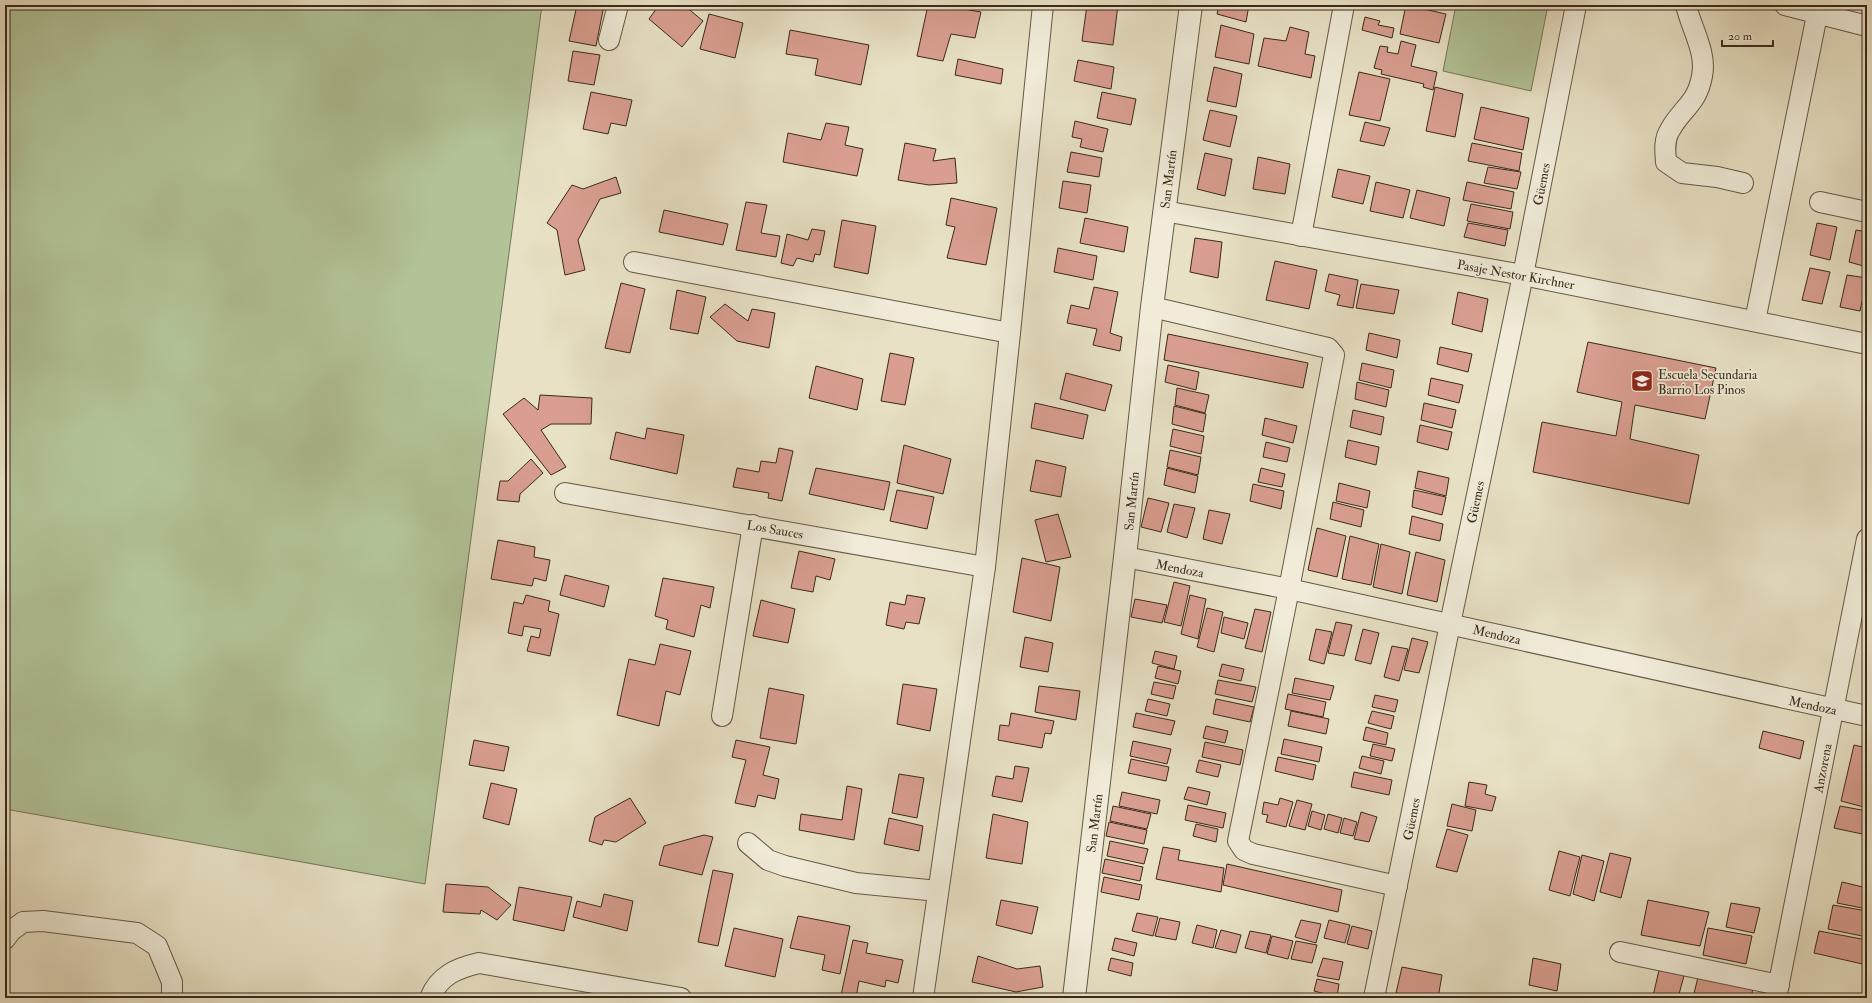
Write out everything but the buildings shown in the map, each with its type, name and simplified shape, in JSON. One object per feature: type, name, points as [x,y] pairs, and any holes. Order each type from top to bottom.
[{"type":"street","points":[[609,40],[618,5]]},
{"type":"street","name":"San Martín","points":[[1074,998],[1125,557],[1152,307],[1191,5]]},
{"type":"street","points":[[1301,236],[1344,5]]},
{"type":"street","name":"Güemes","points":[[1374,998],[1523,275],[1576,5]]},
{"type":"street","points":[[1686,5],[1702,55],[1703,75],[1696,98],[1669,130],[1665,144],[1666,162],[1682,173],[1717,177],[1743,183]]},
{"type":"street","points":[[1785,5],[1818,10],[1867,26]]},
{"type":"street","points":[[923,998],[985,567],[1010,334],[1037,6]]},
{"type":"street","points":[[1756,321],[1818,10]]},
{"type":"street","points":[[1820,202],[1867,212]]},
{"type":"street","name":"Pasaje Nestor Kirchner","points":[[1164,211],[1523,275],[1867,344]]},
{"type":"street","points":[[634,262],[1010,334]]},
{"type":"street","points":[[1152,307],[1328,348],[1334,355],[1289,589],[1238,840],[1244,850],[1253,854],[1397,886]]},
{"type":"street","name":"Los Sauces","points":[[565,493],[985,567]]},
{"type":"street","points":[[722,716],[753,525]]},
{"type":"street","name":"Anzorena","points":[[1777,992],[1867,539]]},
{"type":"street","name":"Mendoza","points":[[1125,557],[1289,589],[1834,710],[1867,716]]},
{"type":"street","points":[[748,843],[768,860],[785,866],[856,882],[938,891]]},
{"type":"street","points":[[5,939],[11,931],[23,922],[43,921],[137,933],[157,946],[172,982],[172,998]]},
{"type":"street","points":[[1620,952],[1777,992]]},
{"type":"street","points":[[430,998],[444,977],[459,968],[479,963],[681,998]]},
{"type":"green space","points":[[5,5],[542,5],[425,884],[5,809]]},
{"type":"green space","points":[[1456,5],[1548,5],[1531,91],[1443,71]]},
{"type":"place","name":"Escuela Secundaria Barrio Los Pinos","points":[[1642,381]]}]
